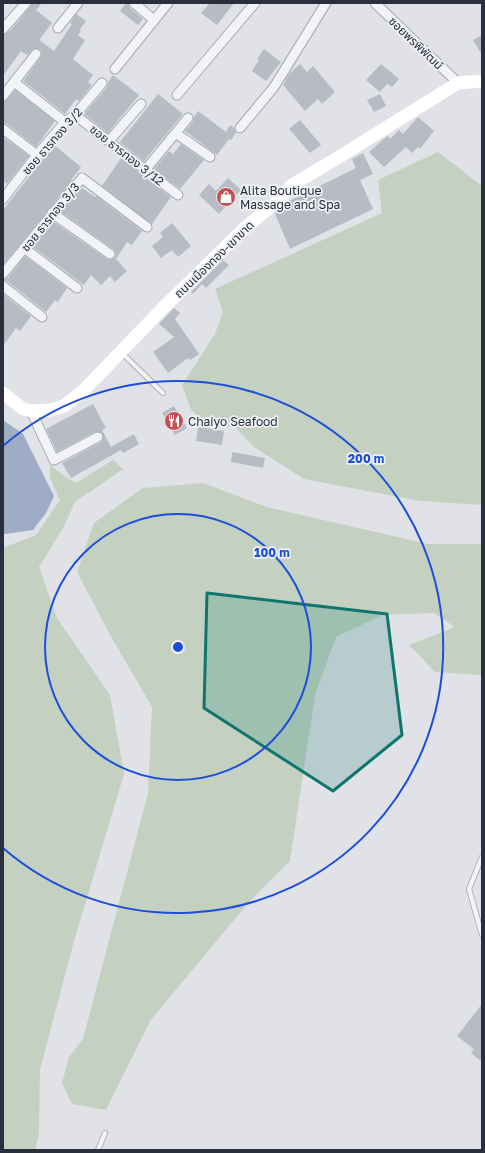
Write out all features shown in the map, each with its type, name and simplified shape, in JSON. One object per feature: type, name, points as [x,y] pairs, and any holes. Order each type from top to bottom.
[{"type":"street","points":[[3,29],[26,3]]},
{"type":"street","points":[[58,28],[78,3]]},
{"type":"street","points":[[134,3],[154,20]]},
{"type":"street","points":[[115,69],[168,3]]},
{"type":"street","points":[[177,95],[255,3]]},
{"type":"street","points":[[240,128],[274,87],[326,3]]},
{"type":"street","name":"ซอยพรพิพัฒน์","points":[[375,3],[458,83]]},
{"type":"street","points":[[3,96],[36,54]]},
{"type":"street","name":"ถนนเมืองทอง-เขาขาด","points":[[31,411],[50,410],[64,406],[82,392],[170,301],[246,227],[275,203],[292,185],[458,83],[482,81]]},
{"type":"street","points":[[14,82],[66,122]]},
{"type":"street","name":"ซอย ธารทอง 3/2","points":[[3,199],[6,189],[66,122],[75,115],[102,83]]},
{"type":"street","points":[[109,141],[141,104]]},
{"type":"street","name":"ซอย ธารทอง 3/12","points":[[75,115],[178,195]]},
{"type":"street","points":[[146,169],[177,134],[188,118]]},
{"type":"street","points":[[3,129],[37,155]]},
{"type":"street","points":[[177,134],[210,157]]},
{"type":"street","name":"ซอย ธารทอง 3/3","points":[[3,274],[82,178],[147,227]]},
{"type":"street","points":[[52,214],[110,254]]},
{"type":"street","points":[[24,248],[77,288]]},
{"type":"street","points":[[3,286],[42,317]]},
{"type":"street","points":[[3,393],[23,409],[31,411],[54,460],[98,437]]},
{"type":"lane","points":[[121,352],[163,393]]},
{"type":"lane","points":[[482,857],[469,889],[482,935]]},
{"type":"lane","points":[[98,1150],[105,1133]]},
{"type":"highlighted area","points":[[207,593],[387,614],[402,735],[333,791],[204,708]]},
{"type":"green space","points":[[438,152],[482,186],[482,505],[420,501],[304,479],[254,447],[236,428],[207,423],[191,410],[182,385],[215,334],[223,312],[215,289],[382,213],[378,180]]},
{"type":"green space","points":[[113,460],[123,469],[75,502],[63,528],[39,567],[57,618],[110,695],[124,774],[74,941],[40,1070],[39,1133],[35,1150],[3,1150],[3,548],[36,535],[60,500],[50,478],[50,465],[76,483]]},
{"type":"green space","points":[[203,483],[267,507],[428,544],[482,544],[482,675],[435,672],[409,645],[455,627],[434,613],[382,615],[336,637],[315,695],[290,861],[249,902],[150,1021],[106,1110],[72,1104],[62,1083],[69,1057],[83,1039],[148,793],[152,707],[109,633],[77,572],[94,523],[143,488]]},
{"type":"water","points":[[3,420],[23,434],[54,496],[46,513],[33,530],[5,534],[3,533]]},
{"type":"building","points":[[32,3],[42,3],[36,10],[52,23],[39,40],[54,51],[72,24],[70,23],[76,14],[86,21],[78,35],[85,40],[73,59],[93,75],[88,82],[92,85],[79,101],[76,99],[65,114],[23,81],[41,57],[42,52],[39,49],[33,49],[27,55],[21,51],[3,76],[3,35],[11,30]]},
{"type":"building","points":[[126,3],[128,3],[130,8],[143,19],[138,25],[120,11]]},
{"type":"building","points":[[210,3],[234,3],[217,25],[201,13]]},
{"type":"building","points":[[482,35],[482,55],[473,40]]},
{"type":"building","points":[[264,49],[281,62],[266,81],[252,71],[259,60],[257,59]]},
{"type":"building","points":[[300,64],[307,72],[313,66],[335,92],[322,104],[318,99],[305,111],[283,85],[289,74]]},
{"type":"building","points":[[381,64],[399,79],[392,87],[387,84],[380,92],[366,80]]},
{"type":"building","points":[[113,75],[139,95],[108,133],[84,114],[107,87],[108,82]]},
{"type":"building","points":[[15,90],[55,121],[36,147],[7,124],[3,123],[3,102],[7,100]]},
{"type":"building","points":[[158,94],[183,114],[144,161],[120,142]]},
{"type":"building","points":[[380,94],[386,106],[374,112],[367,100]]},
{"type":"building","points":[[198,111],[226,132],[230,125],[234,128],[236,133],[231,140],[229,139],[217,155],[185,131],[193,122]]},
{"type":"building","points":[[418,117],[434,131],[420,149],[418,147],[412,153],[406,147],[384,167],[369,152],[386,137],[388,136],[390,139],[399,130],[403,134]]},
{"type":"building","points":[[300,120],[321,145],[310,153],[289,129]]},
{"type":"building","points":[[3,137],[29,156],[7,184],[3,180]]},
{"type":"building","points":[[181,144],[204,160],[180,189],[154,169],[169,151],[173,154]]},
{"type":"building","points":[[54,145],[81,167],[71,180],[72,181],[3,265],[3,210]]},
{"type":"building","points":[[363,153],[373,174],[360,180],[373,209],[290,249],[275,214],[287,202],[356,168],[352,159]]},
{"type":"building","points":[[121,158],[171,197],[152,224],[102,186]]},
{"type":"building","points":[[228,178],[241,190],[219,214],[199,195],[209,184],[216,191]]},
{"type":"building","points":[[82,188],[95,197],[96,196],[142,231],[132,245],[127,242],[116,259],[127,271],[115,282],[110,276],[101,285],[91,275],[84,285],[33,247],[54,222],[107,259],[110,260],[115,258],[116,254],[113,249],[61,212]]},
{"type":"building","points":[[172,223],[191,246],[178,257],[172,250],[161,258],[152,246],[163,237],[160,233]]},
{"type":"building","points":[[25,256],[67,288],[58,302],[55,300],[46,312],[7,281],[3,280],[8,278]]},
{"type":"building","points":[[223,260],[229,265],[206,288],[202,284],[193,294],[191,292]]},
{"type":"building","points":[[3,294],[31,316],[20,331],[16,328],[3,346]]},
{"type":"building","points":[[174,308],[180,313],[175,319],[199,354],[190,360],[188,358],[168,373],[153,352],[174,337],[159,324]]},
{"type":"building","points":[[93,404],[106,428],[102,430],[111,447],[134,434],[139,444],[123,453],[121,450],[71,478],[62,463],[101,442],[103,440],[103,435],[101,432],[95,432],[57,452],[46,429]]},
{"type":"building","name":"Chaiyo Seafood","points":[[174,406],[187,428],[175,435],[162,413]]},
{"type":"building","points":[[198,427],[224,431],[222,445],[196,441]]},
{"type":"building","points":[[232,452],[265,458],[263,468],[231,462]]},
{"type":"building","points":[[482,1004],[482,1062],[471,1053],[474,1049],[457,1036]]},
{"type":"place","name":"Alita Boutique Massage and Spa","points":[[226,197]]},
{"type":"place","name":"Chaiyo Seafood","points":[[174,421]]}]
